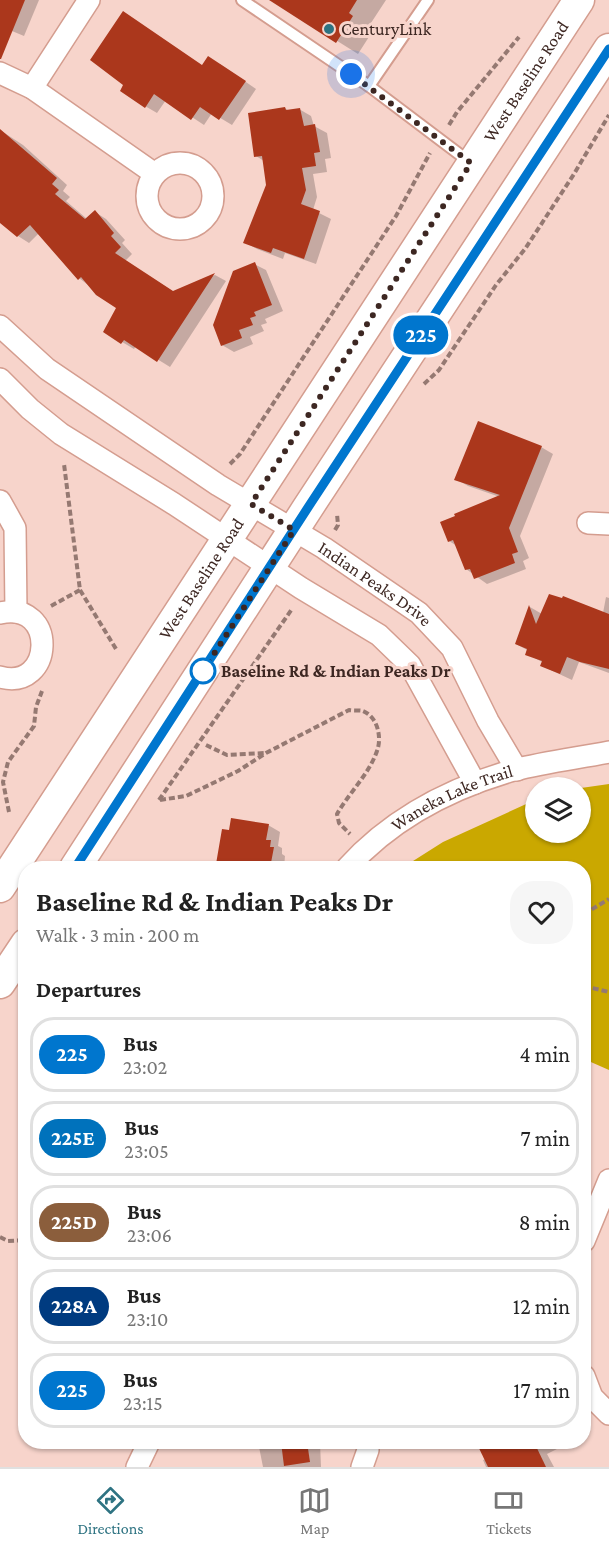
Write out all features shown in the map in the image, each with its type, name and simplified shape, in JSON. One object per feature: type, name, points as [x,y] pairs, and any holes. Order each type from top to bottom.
[{"type":"main road","name":"West Baseline Road","points":[[0,887],[579,0]]},
{"type":"main road","points":[[80,861],[609,49]]},
{"type":"main road","points":[[0,983],[18,956]]},
{"type":"street","points":[[32,88],[89,0]]},
{"type":"street","points":[[0,73],[32,88],[155,174]]},
{"type":"street","name":"Indian Peaks Drive","points":[[0,326],[46,369],[219,485],[324,548],[418,613],[452,648],[488,721],[517,770]]},
{"type":"street","name":"Indian Peaks Drive","points":[[0,379],[30,410],[61,434],[379,635],[410,665],[475,783]]},
{"type":"street","points":[[0,501],[15,528],[8,613],[23,614],[34,622],[42,634],[44,648],[39,661],[30,672],[18,678],[0,677]]},
{"type":"street","name":"Waneka Lake Trail","points":[[353,861],[364,849],[424,806],[475,783],[517,770],[609,752]]},
{"type":"street","points":[[591,1224],[609,1180]]},
{"type":"street","points":[[591,1394],[609,1414]]},
{"type":"street","points":[[137,1467],[146,1449]]},
{"type":"street","points":[[362,1467],[368,1449]]},
{"type":"lane","points":[[242,0],[369,86],[471,163]]},
{"type":"lane","points":[[369,86],[428,0]]},
{"type":"path","points":[[228,466],[240,454],[389,226],[428,155],[458,112],[525,28]]},
{"type":"path","points":[[417,390],[439,370],[496,285],[525,249],[609,115]]},
{"type":"path","points":[[61,434],[80,590],[116,649]]},
{"type":"path","points":[[338,510],[338,525]]},
{"type":"path","points":[[45,609],[80,590]]},
{"type":"path","points":[[293,608],[159,800],[186,796],[238,771],[266,753],[349,710],[363,711],[375,722],[379,731],[378,751],[337,814],[339,823],[364,849]]},
{"type":"path","points":[[9,812],[3,782],[8,762],[34,726],[36,707],[44,687]]},
{"type":"path","points":[[206,745],[227,755],[266,753]]},
{"type":"path","points":[[591,910],[609,899]]},
{"type":"path","points":[[591,988],[609,992]]},
{"type":"path","points":[[0,1237],[8,1241],[18,1240]]},
{"type":"shaded area","points":[[609,784],[609,1070],[591,1062],[591,861],[413,861],[443,842],[525,805],[525,843],[591,843],[591,787]]},
{"type":"building","points":[[0,0],[25,0],[1,59],[0,59]]},
{"type":"building","name":"CenturyLink","points":[[269,0],[357,0],[349,13],[353,16],[336,43]]},
{"type":"building","points":[[123,11],[202,65],[208,56],[246,81],[219,120],[200,107],[191,120],[154,94],[145,108],[120,91],[123,85],[90,60]]},
{"type":"building","points":[[285,107],[286,110],[300,108],[304,126],[315,124],[320,152],[314,153],[316,166],[302,168],[306,190],[301,204],[320,211],[304,259],[273,248],[271,253],[243,243],[266,185],[262,156],[254,157],[248,113]]},
{"type":"building","points":[[0,129],[57,178],[52,184],[59,190],[55,194],[85,219],[95,210],[114,233],[111,236],[121,247],[115,253],[173,291],[215,273],[157,362],[124,340],[121,344],[103,332],[116,308],[96,295],[81,277],[78,280],[30,225],[17,237],[0,223]]},
{"type":"building","points":[[255,262],[272,305],[254,312],[256,316],[250,318],[253,325],[239,330],[242,338],[221,346],[213,325],[233,271]]},
{"type":"building","points":[[478,421],[542,446],[509,528],[518,552],[512,554],[515,563],[474,579],[470,569],[465,570],[453,540],[448,542],[440,522],[500,495],[454,480]]},
{"type":"building","points":[[549,594],[562,598],[563,596],[609,614],[609,669],[567,657],[560,674],[540,666],[542,661],[525,655],[527,649],[515,644],[529,605],[536,624]]},
{"type":"building","points":[[231,818],[269,824],[266,840],[271,840],[270,847],[274,847],[271,861],[217,861],[222,829],[229,830]]},
{"type":"building","points":[[282,1449],[308,1449],[310,1462],[284,1466]]},
{"type":"building","points":[[479,1449],[537,1449],[546,1467],[488,1467]]},
{"type":"bus line","name":"225","points":[[80,861],[609,49]]},
{"type":"place","name":"CenturyLink","points":[[329,29]]},
{"type":"place","name":"Baseline Rd & Indian Peaks Dr","points":[[203,671]]},
{"type":"route","points":[[203,671],[294,530],[251,504],[471,163],[351,74]]}]
